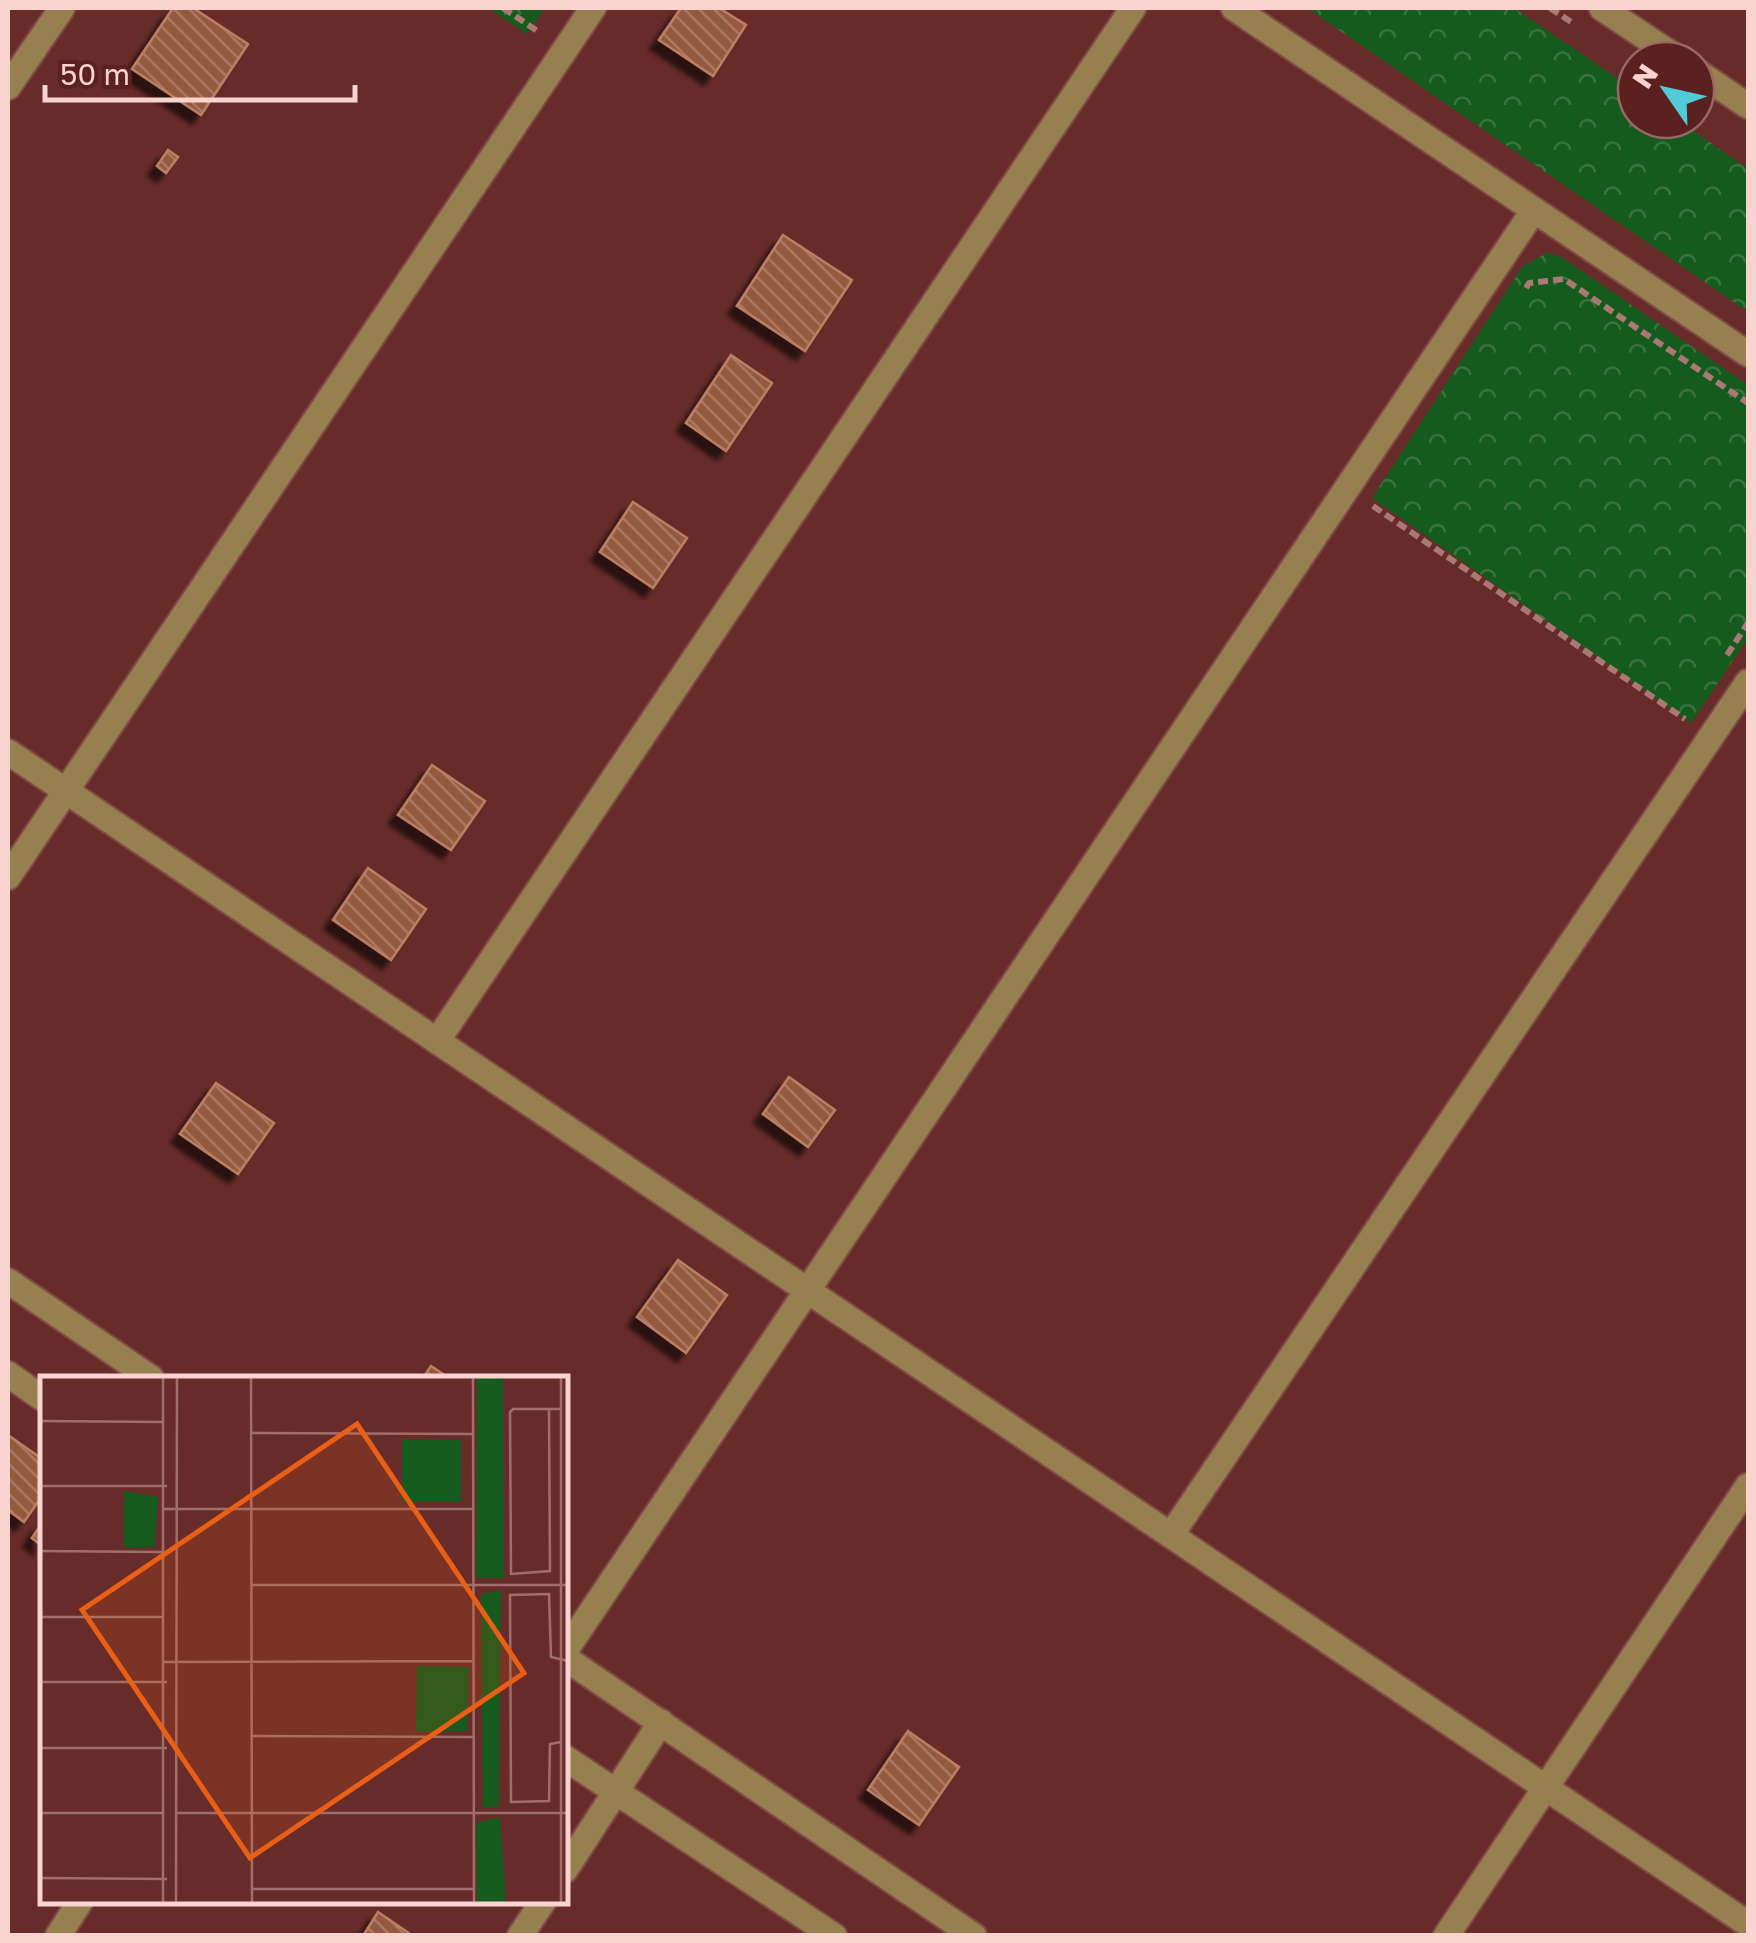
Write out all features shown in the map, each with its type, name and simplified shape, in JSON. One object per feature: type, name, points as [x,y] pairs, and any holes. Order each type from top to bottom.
[{"type":"street","points":[[8,87],[62,8]]},
{"type":"street","points":[[8,877],[593,8]]},
{"type":"street","points":[[437,1041],[1133,8]]},
{"type":"street","points":[[1234,8],[1748,354]]},
{"type":"street","points":[[1602,8],[1650,40]]},
{"type":"street","points":[[1716,84],[1748,106]]},
{"type":"street","points":[[568,1650],[1534,210]]},
{"type":"street","points":[[1171,1535],[1748,682]]},
{"type":"street","points":[[8,752],[1748,1924]]},
{"type":"street","points":[[8,1281],[148,1376]]},
{"type":"street","points":[[8,1374],[40,1397]]},
{"type":"street","points":[[1446,1936],[1748,1486]]},
{"type":"street","points":[[568,1656],[974,1936]]},
{"type":"street","points":[[568,1866],[661,1722]]},
{"type":"street","points":[[568,1760],[834,1936]]},
{"type":"street","points":[[58,1936],[80,1903]]},
{"type":"street","points":[[520,1936],[542,1903]]},
{"type":"path","points":[[503,8],[564,49]]},
{"type":"path","points":[[1518,299],[1529,283],[1564,278],[1748,403]]},
{"type":"path","points":[[1347,489],[1711,737]]},
{"type":"path","points":[[1371,505],[1382,490]]},
{"type":"green space","points":[[488,8],[545,8],[527,34]]},
{"type":"green space","points":[[1307,8],[1514,8],[1616,77],[1616,140],[1707,140],[1748,169],[1748,312]]},
{"type":"green space","points":[[1546,253],[1560,256],[1748,385],[1748,638],[1691,723],[1372,498],[1522,267]]},
{"type":"building","points":[[173,8],[193,8],[248,44],[201,115],[132,69]]},
{"type":"building","points":[[681,8],[719,8],[746,25],[713,76],[659,40]]},
{"type":"building","points":[[168,150],[178,157],[166,173],[157,166]]},
{"type":"building","points":[[783,235],[852,280],[805,351],[737,306]]},
{"type":"building","points":[[731,355],[772,383],[726,451],[686,423]]},
{"type":"building","points":[[633,502],[687,538],[653,588],[600,552]]},
{"type":"building","points":[[432,765],[485,801],[451,850],[398,815]]},
{"type":"building","points":[[368,868],[426,909],[391,960],[333,920]]},
{"type":"building","points":[[789,1077],[835,1110],[808,1147],[763,1114]]},
{"type":"building","points":[[216,1083],[274,1123],[238,1174],[180,1134]]},
{"type":"building","points":[[678,1260],[727,1295],[686,1353],[637,1317]]},
{"type":"building","points":[[431,1366],[446,1376],[424,1376]]},
{"type":"building","points":[[8,1435],[40,1458],[40,1499],[24,1522],[8,1510]]},
{"type":"building","points":[[40,1526],[40,1544],[32,1538]]},
{"type":"building","points":[[908,1731],[959,1767],[919,1825],[868,1790]]},
{"type":"building","points":[[378,1912],[413,1936],[363,1936]]}]
